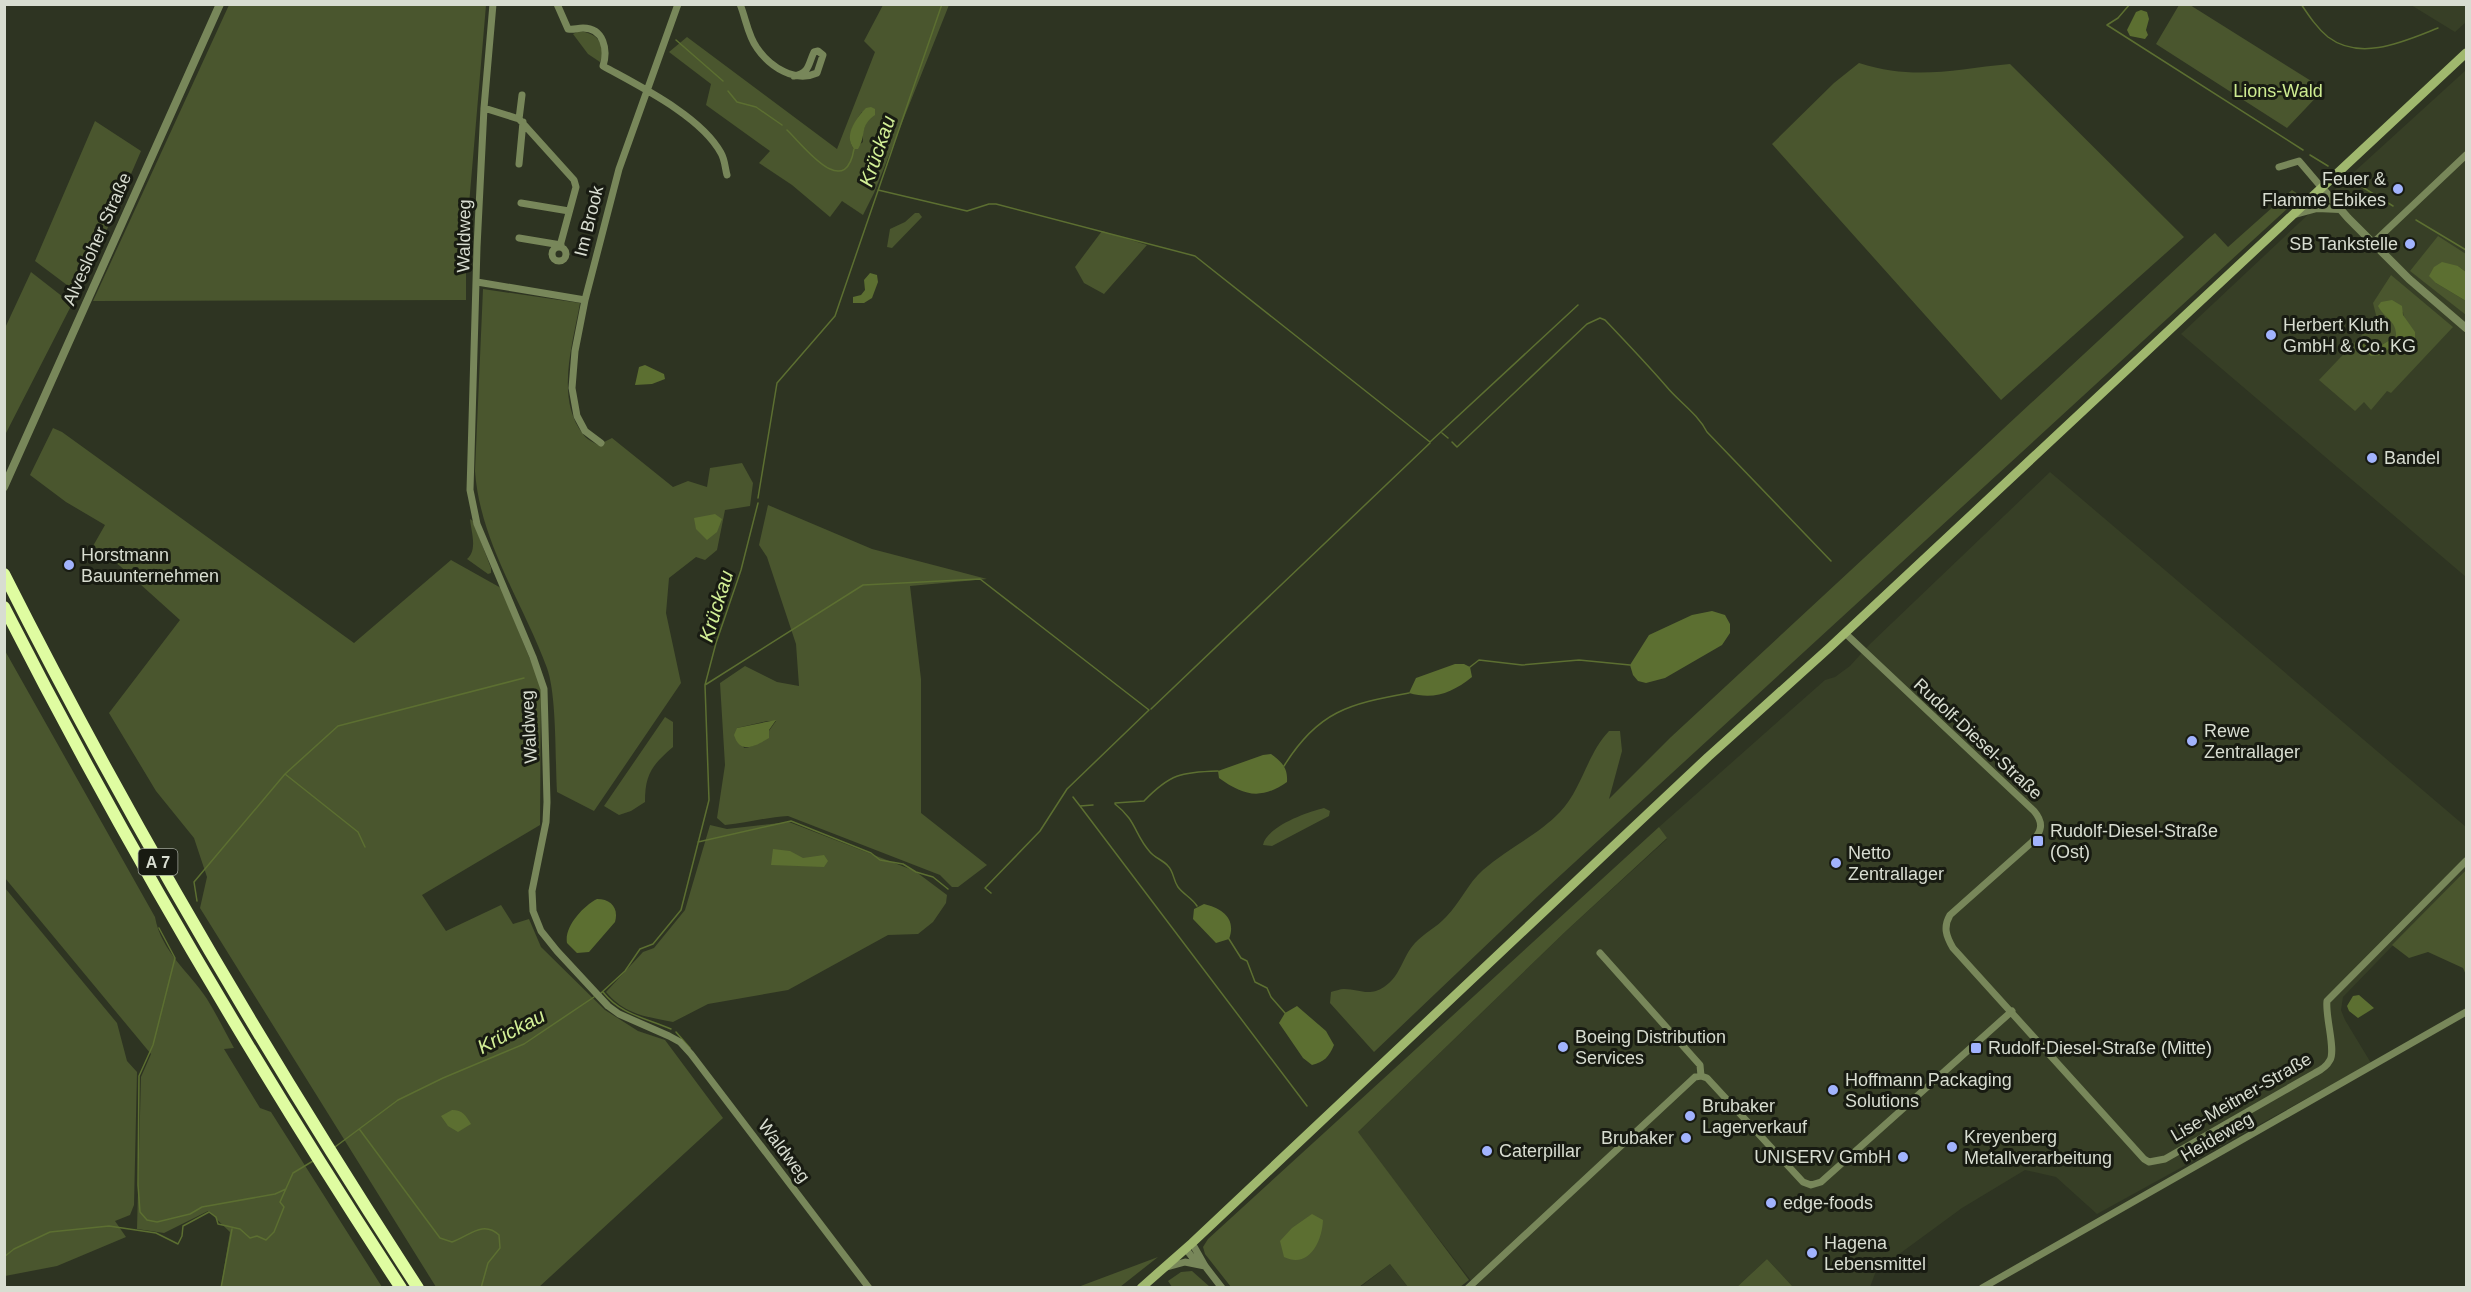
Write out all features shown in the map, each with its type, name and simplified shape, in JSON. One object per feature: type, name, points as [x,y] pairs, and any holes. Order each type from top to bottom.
[{"type":"highway","name":"A 7","points":[[4,574],[46,657],[155,858],[232,991],[418,1287]]},
{"type":"highway","name":"A 7","points":[[4,606],[166,906],[314,1151],[401,1287]]},
{"type":"main road","points":[[1141,1287],[1189,1246],[1708,757],[1845,633],[2466,53]]},
{"type":"street","name":"Alvesloher Straße","points":[[4,487],[220,4]]},
{"type":"street","name":"Waldweg","points":[[493,4],[484,108],[477,247],[470,445],[472,509],[544,689],[547,802],[546,822],[532,891],[533,911],[540,931],[604,1002],[619,1014],[680,1042],[869,1287]]},
{"type":"street","points":[[557,4],[568,29],[592,30],[601,37],[606,48],[603,66],[679,111],[713,140],[723,156],[727,175]]},
{"type":"street","points":[[740,4],[757,49],[777,68],[794,76],[806,78],[817,73],[824,58],[823,55],[818,51],[814,52],[810,68],[801,75],[794,76]]},
{"type":"street","name":"Im Brook","points":[[601,443],[580,424],[573,403],[575,351],[607,208],[676,6]]},
{"type":"street","points":[[519,164],[522,95]]},
{"type":"street","points":[[484,108],[521,121],[574,180],[576,187],[568,211],[561,246],[519,238]]},
{"type":"street","points":[[2373,243],[2466,154]]},
{"type":"street","points":[[2279,167],[2299,161],[2373,243],[2409,279],[2466,328]]},
{"type":"street","points":[[521,203],[568,211]]},
{"type":"street","points":[[2295,213],[2318,208],[2340,209]]},
{"type":"street","points":[[477,282],[585,300]]},
{"type":"street","name":"Rudolf-Diesel-Straße","points":[[1845,633],[2041,820],[2040,831],[2035,838],[1950,915],[1945,928],[1953,948],[2012,1011]]},
{"type":"street","name":"Lise-Meitner-Straße","points":[[2012,1011],[2144,1159],[2149,1162],[2159,1162],[2329,1063],[2332,1053],[2326,1013],[2327,1001],[2466,861]]},
{"type":"street","points":[[1599,953],[1700,1065],[1701,1076]]},
{"type":"street","points":[[1468,1287],[1689,1081],[1701,1076],[1707,1078],[1803,1182],[1811,1185],[1821,1182],[2012,1011]]},
{"type":"street","name":"Heideweg","points":[[1982,1287],[2466,1012]]},
{"type":"street","points":[[1189,1246],[1222,1287]]},
{"type":"street","points":[[1163,1269],[1185,1262],[1205,1266]]},
{"type":"shaded area","points":[[2411,5],[2466,5],[2466,22],[2455,32]]},
{"type":"shaded area","points":[[2141,10],[2147,12],[2149,19],[2146,30],[2148,35],[2145,39],[2130,36],[2127,30],[2136,12]]},
{"type":"shaded area","points":[[2466,70],[2466,577],[2181,334]]},
{"type":"shaded area","points":[[871,107],[875,109],[875,115],[865,127],[858,149],[854,149],[850,139],[852,127],[862,112]]},
{"type":"shaded area","points":[[2442,262],[2458,266],[2466,272],[2466,301],[2436,283],[2429,276],[2434,267]]},
{"type":"shaded area","points":[[870,273],[877,275],[878,282],[872,298],[864,303],[853,303],[853,297],[861,295],[865,290],[864,280]]},
{"type":"shaded area","points":[[2392,300],[2402,306],[2403,315],[2415,332],[2415,339],[2412,342],[2396,343],[2381,355],[2371,356],[2361,346],[2363,344],[2377,348],[2396,336],[2392,323],[2378,306],[2381,302]]},
{"type":"shaded area","points":[[645,365],[664,374],[665,379],[652,384],[635,385],[639,367]]},
{"type":"shaded area","points":[[2050,472],[2466,827],[2466,870],[2343,997],[2341,1010],[2345,1020],[2371,1063],[2097,1214],[2056,1177],[2025,1170],[1962,1208],[1876,1271],[1870,1287],[1793,1287],[1767,1259],[1737,1287],[1476,1287],[1357,1133],[1566,931],[1667,839],[1659,827],[1825,680],[1835,677],[1850,666],[1869,645]]},
{"type":"shaded area","points":[[715,514],[722,519],[717,532],[707,540],[696,529],[694,518]]},
{"type":"shaded area","points":[[1712,611],[1725,615],[1730,624],[1730,633],[1722,645],[1665,678],[1646,683],[1638,681],[1630,665],[1649,635],[1692,615]]},
{"type":"shaded area","points":[[1455,664],[1470,667],[1472,677],[1442,694],[1427,696],[1409,693],[1416,678]]},
{"type":"shaded area","points":[[776,720],[769,730],[769,738],[754,746],[740,745],[734,735],[737,728]]},
{"type":"shaded area","points":[[1271,754],[1281,763],[1286,773],[1287,782],[1278,788],[1253,794],[1237,789],[1219,778],[1218,771]]},
{"type":"shaded area","points":[[773,849],[790,851],[803,858],[824,855],[828,861],[824,867],[771,865]]},
{"type":"shaded area","points":[[597,899],[613,905],[616,912],[615,922],[589,952],[577,953],[567,943],[568,930],[581,912]]},
{"type":"shaded area","points":[[1204,904],[1226,915],[1231,925],[1229,939],[1216,943],[1193,919],[1194,909]]},
{"type":"shaded area","points":[[2359,995],[2374,1008],[2358,1018],[2349,1011],[2347,1006],[2353,996]]},
{"type":"shaded area","points":[[1297,1006],[1326,1031],[1334,1045],[1326,1058],[1312,1065],[1303,1058],[1279,1023],[1285,1013]]},
{"type":"shaded area","points":[[452,1110],[462,1112],[471,1124],[458,1132],[448,1126],[441,1116]]},
{"type":"shaded area","points":[[1312,1214],[1323,1220],[1317,1245],[1307,1256],[1300,1259],[1293,1260],[1284,1257],[1280,1241],[1292,1228]]},
{"type":"shaded area","points":[[1390,1264],[1408,1287],[1359,1288]]},
{"type":"green space","points":[[229,5],[486,5],[466,240],[466,300],[93,301]]},
{"type":"green space","points":[[883,5],[949,5],[874,193],[863,215],[842,201],[830,217],[792,185],[759,163],[770,151],[706,105],[711,84],[669,52],[687,37],[837,149],[875,52],[864,41]],"holes":[[[862,112],[867,120],[863,142],[854,149],[850,140],[854,125]]]},
{"type":"green space","name":"Lions-Wald","points":[[2179,5],[2190,5],[2324,89],[2287,128],[2156,44]]},
{"type":"green space","points":[[579,31],[591,34],[599,41],[602,50],[600,62],[588,54],[573,34]]},
{"type":"green space","points":[[1859,63],[1917,73],[2010,64],[2184,237],[2001,400],[1772,144],[1834,83]]},
{"type":"green space","points":[[95,121],[141,151],[79,294],[35,261]]},
{"type":"green space","points":[[2292,190],[2301,196],[1539,895],[1374,1052],[1330,1003],[1331,992],[1344,989],[1374,992],[1390,983],[1415,943],[1446,917],[1478,875],[1492,862],[1542,828],[1568,803],[1595,750],[1609,731],[1620,731],[1622,751],[1609,799],[1671,737],[2208,239],[2215,233],[2228,247]]},
{"type":"green space","points":[[915,213],[919,213],[922,217],[892,248],[887,247],[890,229],[905,222]]},
{"type":"green space","points":[[1102,231],[1147,245],[1104,294],[1084,283],[1075,267]]},
{"type":"green space","points":[[2438,236],[2466,254],[2466,272],[2458,266],[2436,283],[2466,301],[2466,315],[2410,271]]},
{"type":"green space","points":[[31,272],[72,304],[5,435],[5,328]]},
{"type":"green space","points":[[2391,275],[2453,327],[2391,393],[2387,391],[2371,410],[2364,402],[2355,411],[2319,380],[2377,319],[2373,303]],"holes":[[[2403,312],[2415,337],[2408,343],[2398,343],[2371,355],[2361,346],[2365,343],[2377,348],[2396,336],[2394,325],[2386,317]]]},
{"type":"green space","points":[[483,289],[580,303],[570,353],[568,388],[575,420],[588,439],[598,445],[612,438],[673,487],[688,481],[707,487],[710,468],[742,463],[753,483],[750,506],[725,510],[717,550],[705,560],[696,557],[669,578],[666,613],[681,683],[594,811],[557,792],[554,711],[547,668],[494,547],[479,497],[475,471]]},
{"type":"green space","points":[[53,428],[62,432],[354,643],[451,560],[501,588],[541,686],[540,825],[422,895],[446,931],[501,905],[513,924],[529,919],[541,947],[605,1010],[638,1031],[665,1040],[723,1118],[539,1287],[436,1287],[200,908],[207,877],[194,838],[156,791],[109,713],[180,620],[120,566],[93,546],[105,525],[66,502],[30,475]]},
{"type":"green space","points":[[768,505],[872,549],[987,579],[910,586],[921,679],[921,813],[987,865],[958,887],[952,887],[940,875],[788,816],[725,825],[717,818],[725,765],[720,683],[745,666],[777,682],[799,686],[796,644],[767,557],[759,545]],"holes":[[[776,721],[759,742],[744,748],[737,728]]]},
{"type":"green space","points":[[470,519],[473,521],[491,573],[488,574],[467,559],[473,546]]},
{"type":"green space","points":[[4,649],[155,917],[169,951],[207,999],[234,1048],[224,1049],[260,1108],[271,1112],[382,1287],[221,1287],[230,1232],[208,1211],[164,1233],[137,1229],[141,1077],[151,1054],[5,878]]},
{"type":"green space","points":[[665,717],[673,722],[673,747],[651,771],[646,784],[645,802],[619,815],[604,806]]},
{"type":"green space","points":[[1324,808],[1330,811],[1329,816],[1272,846],[1263,845],[1271,832],[1279,826]]},
{"type":"green space","points":[[789,822],[915,871],[947,895],[946,903],[933,922],[918,934],[888,935],[788,990],[708,1004],[673,1022],[644,1016],[628,1010],[613,1000],[606,992],[643,952],[654,948],[685,910],[710,825],[727,829]]},
{"type":"green space","points":[[1659,827],[1667,838],[1566,931],[1358,1132],[1469,1280],[1460,1287],[1408,1287],[1390,1264],[1359,1287],[1231,1287],[1205,1254],[1203,1247],[1208,1239]]},
{"type":"green space","points":[[2466,870],[2466,975],[2463,968],[2428,952],[2409,958],[2392,945]]},
{"type":"green space","points":[[5,888],[117,1023],[127,1061],[137,1072],[134,1205],[130,1215],[115,1221],[126,1237],[57,1266],[5,1276]]},
{"type":"green space","points":[[1158,1257],[1120,1287],[1078,1287]]},
{"type":"green space","points":[[1767,1259],[1793,1287],[1737,1287]]},
{"type":"green space","points":[[1192,1271],[1210,1287],[1172,1287],[1168,1281],[1181,1272]]},
{"type":"waterway","name":"Krückau","points":[[758,498],[777,383],[835,316],[942,4]]},
{"type":"waterway","points":[[2130,4],[2118,18],[2107,25],[2303,150]]},
{"type":"waterway","points":[[2301,4],[2328,37],[2354,48],[2383,47],[2438,28]]},
{"type":"waterway","points":[[676,40],[723,81]]},
{"type":"waterway","points":[[728,91],[737,102],[756,107],[782,125]]},
{"type":"waterway","points":[[787,130],[813,157],[833,170],[842,170],[849,164],[854,149]]},
{"type":"waterway","points":[[2310,155],[2328,166]]},
{"type":"waterway","points":[[2351,180],[2393,206]]},
{"type":"waterway","points":[[878,190],[967,211],[996,204],[1195,256],[1430,442],[1578,305]]},
{"type":"waterway","points":[[2416,220],[2466,250]]},
{"type":"waterway","points":[[1452,442],[1457,447],[1587,324],[1600,318],[1621,336],[1693,413],[1707,432],[1831,561]]},
{"type":"waterway","points":[[1442,433],[1448,438]]},
{"type":"waterway","points":[[1151,709],[1430,443]]},
{"type":"waterway","name":"Krückau","points":[[601,993],[625,971],[640,949],[653,944],[681,910],[709,800],[705,685],[716,643],[741,570],[758,503]]},
{"type":"waterway","points":[[705,685],[863,585],[980,579],[1149,710],[1067,789],[1040,831],[985,888],[991,893]]},
{"type":"waterway","points":[[1470,667],[1479,660],[1522,665],[1579,660],[1630,665]]},
{"type":"waterway","points":[[197,901],[194,882],[285,774],[338,726],[524,678]]},
{"type":"waterway","points":[[1284,766],[1309,733],[1337,713],[1369,701],[1409,693]]},
{"type":"waterway","points":[[1115,803],[1144,801],[1161,785],[1177,776],[1194,772],[1218,771]]},
{"type":"waterway","points":[[285,774],[358,832],[365,847]]},
{"type":"waterway","points":[[1073,797],[1080,806],[1093,805]]},
{"type":"waterway","points":[[1115,804],[1128,816],[1150,852],[1170,868],[1182,892],[1197,906]]},
{"type":"waterway","points":[[1080,806],[1307,1106]]},
{"type":"waterway","points":[[698,842],[791,821],[871,853],[880,860],[903,864],[916,872],[933,877],[948,889]]},
{"type":"waterway","points":[[159,928],[175,958],[153,1045],[139,1076],[138,1185],[140,1212],[147,1220],[157,1222],[190,1214],[202,1207],[275,1194],[286,1189]]},
{"type":"waterway","points":[[1229,939],[1241,958],[1247,961],[1255,982],[1267,988],[1271,997],[1285,1013]]},
{"type":"waterway","points":[[603,992],[626,1011],[671,1029]]},
{"type":"waterway","name":"Krückau","points":[[335,1147],[398,1100],[443,1078],[524,1044],[594,997]]},
{"type":"waterway","points":[[676,1032],[690,1048]]},
{"type":"waterway","points":[[360,1130],[440,1238],[452,1242],[482,1229],[499,1235],[500,1248],[488,1263],[481,1288]]},
{"type":"waterway","name":"Krückau","points":[[4,1257],[14,1249],[50,1232],[109,1226],[156,1233],[178,1244],[183,1226],[209,1212],[216,1217],[218,1224],[240,1229],[250,1238],[257,1236],[266,1240],[274,1232],[284,1207],[280,1202],[293,1173],[313,1161]]},
{"type":"waterway","points":[[221,1288],[232,1229]]},
{"type":"place","name":"Feuer & Flamme Ebikes","points":[[2398,189]]},
{"type":"place","name":"SB Tankstelle","points":[[2410,244]]},
{"type":"place","name":"Herbert Kluth GmbH & Co. KG","points":[[2271,335]]},
{"type":"place","name":"Bandel","points":[[2372,458]]},
{"type":"place","name":"Horstmann Bauunternehmen","points":[[69,565]]},
{"type":"place","name":"Rewe Zentrallager","points":[[2192,741]]},
{"type":"place","name":"Rudolf-Diesel-Straße (Ost)","points":[[2038,841]]},
{"type":"place","name":"Netto Zentrallager","points":[[1836,863]]},
{"type":"place","name":"Boeing Distribution Services","points":[[1563,1047]]},
{"type":"place","name":"Rudolf-Diesel-Straße (Mitte)","points":[[1976,1048]]},
{"type":"place","name":"Hoffmann Packaging Solutions","points":[[1833,1090]]},
{"type":"place","name":"Brubaker Lagerverkauf","points":[[1690,1116]]},
{"type":"place","name":"Brubaker","points":[[1686,1138]]},
{"type":"place","name":"Kreyenberg Metallverarbeitung","points":[[1952,1147]]},
{"type":"place","name":"Caterpillar","points":[[1487,1151]]},
{"type":"place","name":"UNISERV GmbH","points":[[1903,1157]]},
{"type":"place","name":"edge-foods","points":[[1771,1203]]},
{"type":"place","name":"Hagena Lebensmittel","points":[[1812,1253]]}]
